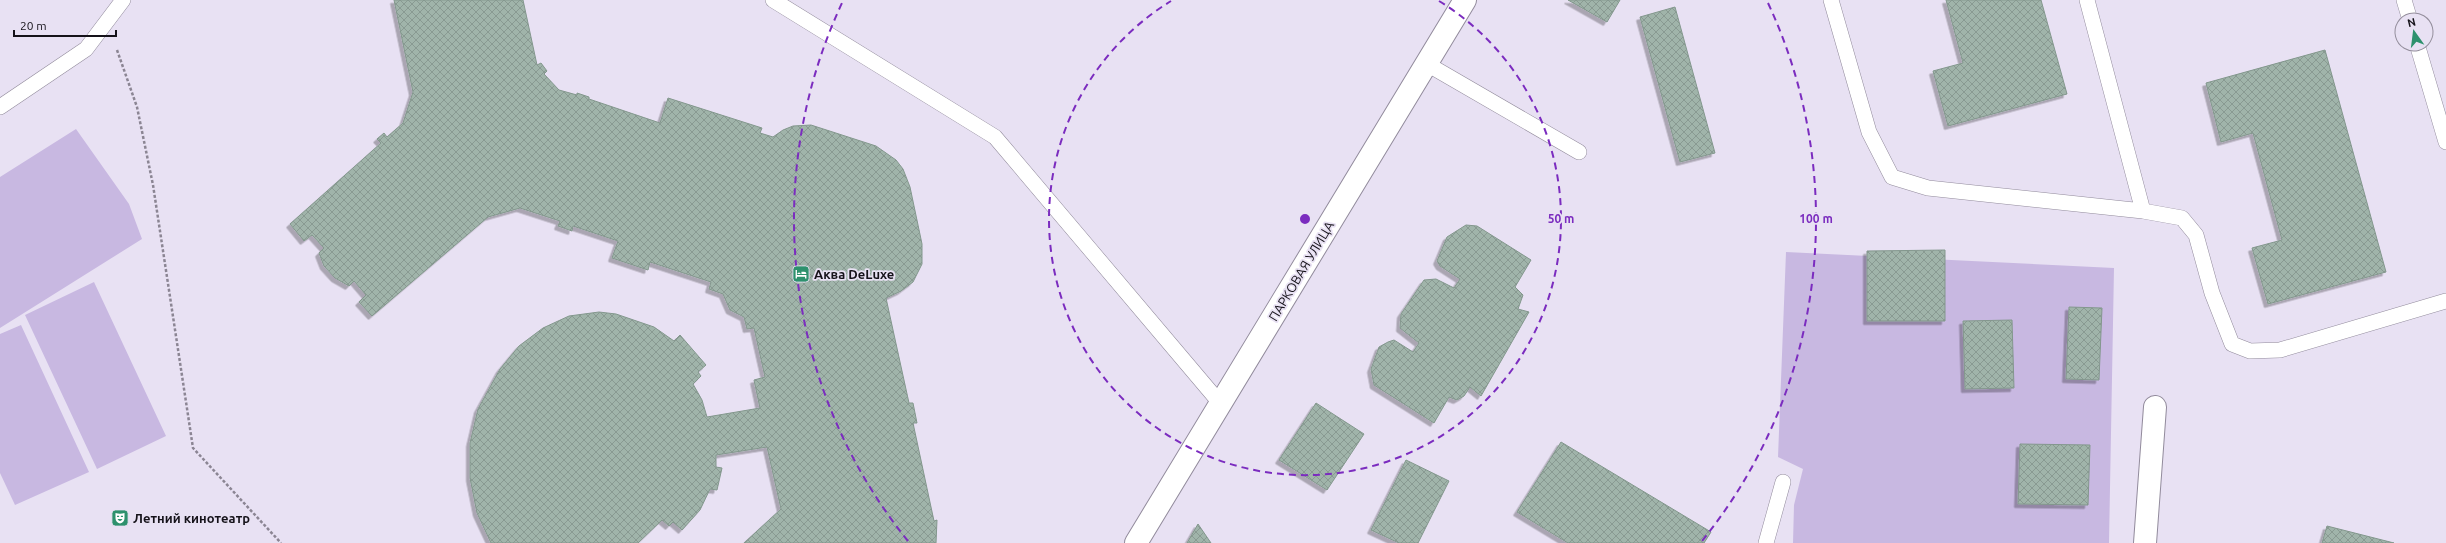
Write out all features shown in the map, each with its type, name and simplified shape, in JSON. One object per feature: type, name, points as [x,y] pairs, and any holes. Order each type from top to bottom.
[{"type":"street","name":"ПАРКОВАЯ УЛИЦА","points":[[1136,543],[1465,0]]},
{"type":"street","points":[[2145,543],[2155,407]]},
{"type":"lane","points":[[0,108],[86,49],[123,0]]},
{"type":"lane","points":[[773,0],[995,137],[1220,403]]},
{"type":"lane","points":[[1831,0],[1868,132],[1892,177],[1928,188],[2143,212],[2182,218],[2196,235],[2212,293],[2232,344],[2250,351],[2280,350],[2446,301]]},
{"type":"lane","points":[[2087,0],[2143,212]]},
{"type":"lane","points":[[2404,0],[2408,12]]},
{"type":"lane","points":[[2419,52],[2446,142]]},
{"type":"lane","points":[[1427,64],[1578,152]]},
{"type":"lane","points":[[1766,543],[1783,482]]},
{"type":"path","points":[[107,21],[138,107],[153,185],[193,448],[281,543]]},
{"type":"shaded area","points":[[76,129],[129,204],[142,239],[0,328],[0,177]]},
{"type":"shaded area","points":[[1786,252],[2114,268],[2109,543],[1793,543],[1794,505],[1803,469],[1778,457]]},
{"type":"shaded area","points":[[94,282],[166,436],[97,469],[25,315]]},
{"type":"shaded area","points":[[21,325],[89,472],[15,505],[0,473],[0,334]]},
{"type":"building","name":"Аква DeLuxe","points":[[394,0],[523,0],[537,65],[541,63],[547,71],[544,74],[559,90],[577,95],[577,93],[589,97],[589,99],[660,123],[668,98],[762,128],[760,133],[773,137],[783,130],[793,126],[811,125],[876,146],[896,160],[903,169],[910,187],[922,244],[922,264],[913,282],[901,291],[886,298],[909,403],[913,403],[917,423],[913,423],[934,521],[937,520],[936,543],[744,543],[781,509],[767,447],[716,455],[716,467],[722,468],[717,490],[710,489],[700,510],[682,530],[673,522],[669,526],[662,520],[638,543],[491,543],[477,513],[470,478],[470,443],[478,409],[500,369],[519,346],[543,328],[569,316],[599,312],[616,314],[654,327],[674,341],[680,335],[706,365],[698,372],[701,376],[693,384],[702,400],[707,417],[760,408],[754,380],[765,377],[754,328],[747,329],[744,317],[730,310],[723,294],[709,289],[711,282],[650,262],[648,270],[612,258],[618,241],[573,226],[572,231],[558,226],[560,221],[520,208],[488,217],[372,316],[359,302],[366,295],[354,281],[349,286],[335,278],[324,266],[319,253],[324,248],[312,235],[304,241],[290,224],[381,143],[377,139],[384,133],[387,137],[403,123],[413,92]]},
{"type":"building","points":[[1568,0],[1620,0],[1607,22]]},
{"type":"building","points":[[1946,0],[2041,0],[2067,94],[1948,126],[1933,71],[1963,63]]},
{"type":"building","points":[[1675,7],[1715,153],[1680,162],[1640,17]]},
{"type":"building","points":[[2325,50],[2386,272],[2268,304],[2252,248],[2282,240],[2253,133],[2221,142],[2206,83]]},
{"type":"building","points":[[1466,225],[1477,226],[1531,260],[1515,287],[1523,295],[1518,309],[1529,312],[1481,396],[1470,387],[1464,396],[1457,400],[1449,397],[1434,423],[1374,385],[1371,369],[1379,347],[1388,342],[1394,340],[1413,352],[1419,343],[1400,328],[1401,314],[1424,280],[1436,279],[1454,288],[1460,279],[1440,266],[1437,261],[1447,237]]},
{"type":"building","points":[[1945,250],[1945,321],[1867,321],[1867,251]]},
{"type":"building","points":[[2069,307],[2102,308],[2099,380],[2066,379]]},
{"type":"building","points":[[2012,320],[2014,388],[1965,389],[1963,321]]},
{"type":"building","points":[[1316,403],[1364,434],[1327,490],[1279,460]]},
{"type":"building","points":[[1561,442],[1711,532],[1704,543],[1568,543],[1517,512]]},
{"type":"building","points":[[2020,444],[2090,445],[2088,505],[2018,504]]},
{"type":"building","points":[[1406,460],[1449,481],[1418,543],[1399,543],[1371,530]]},
{"type":"building","points":[[1198,524],[1211,543],[1187,543]]},
{"type":"building","points":[[2327,526],[2394,543],[2322,543]]},
{"type":"place","name":"Аква DeLuxe","points":[[801,274]]},
{"type":"place","name":"Летний кинотеатр","points":[[120,518]]}]
